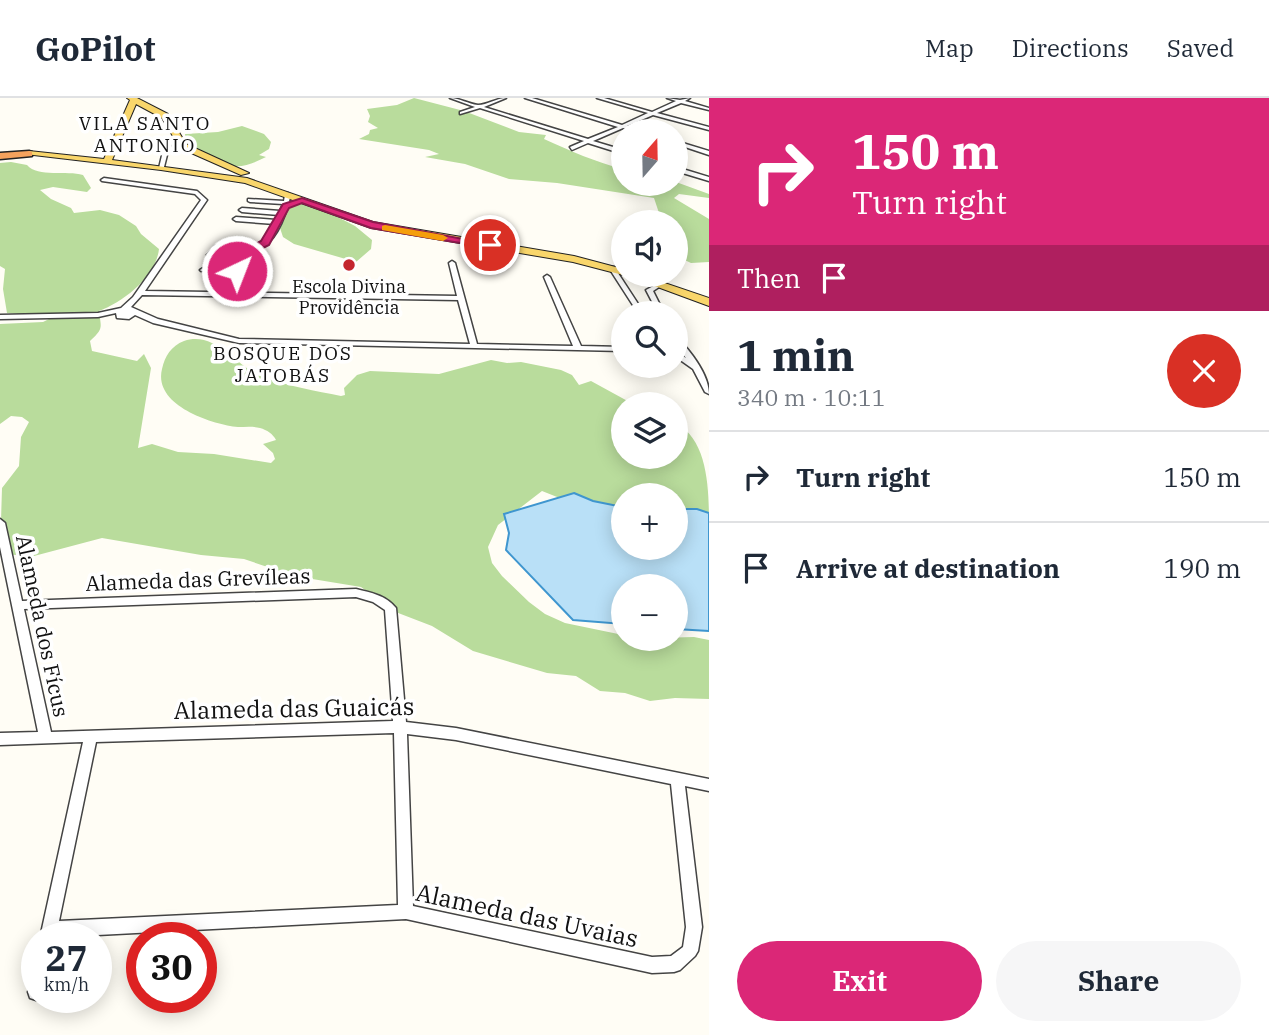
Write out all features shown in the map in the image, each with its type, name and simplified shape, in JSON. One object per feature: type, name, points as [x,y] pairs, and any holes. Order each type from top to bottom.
[{"type":"highway","points":[[0,156],[29,154]]},
{"type":"main road","points":[[107,161],[132,102],[147,106],[171,122],[176,138],[201,161],[200,164],[179,170]]},
{"type":"main road","points":[[192,153],[376,222],[568,253],[611,266]]},
{"type":"main road","points":[[29,154],[161,167],[247,181],[286,204],[302,200],[371,225],[611,267]]},
{"type":"main road","points":[[205,174],[209,169],[218,167],[261,180]]},
{"type":"main road","points":[[665,287],[709,302]]},
{"type":"main road","points":[[680,287],[709,297]]},
{"type":"street","points":[[452,98],[611,148]]},
{"type":"street","points":[[462,113],[504,98]]},
{"type":"street","points":[[527,98],[611,124]]},
{"type":"street","points":[[599,98],[709,129]]},
{"type":"street","points":[[668,98],[709,109]]},
{"type":"street","points":[[640,119],[688,98]]},
{"type":"street","points":[[572,148],[611,132]]},
{"type":"street","points":[[161,167],[167,147],[176,138]]},
{"type":"street","points":[[688,147],[709,153]]},
{"type":"street","points":[[688,173],[709,179]]},
{"type":"street","points":[[104,180],[197,193],[204,200],[138,296],[123,313]]},
{"type":"street","points":[[250,200],[286,204]]},
{"type":"street","points":[[242,210],[286,204]]},
{"type":"street","points":[[203,270],[237,271],[254,249],[265,243],[286,204]]},
{"type":"street","points":[[236,219],[277,222]]},
{"type":"street","points":[[245,261],[213,258],[211,255],[220,246],[254,249]]},
{"type":"street","points":[[452,263],[474,345]]},
{"type":"street","points":[[547,277],[578,348]]},
{"type":"street","points":[[653,301],[649,290],[655,287]]},
{"type":"street","points":[[138,296],[461,298]]},
{"type":"street","points":[[134,312],[138,296]]},
{"type":"street","points":[[0,317],[134,312],[156,321]]},
{"type":"street","points":[[123,313],[239,341],[611,349]]},
{"type":"street","points":[[688,360],[709,392]]},
{"type":"street","name":"Alameda dos Fícus","points":[[0,523],[47,738]]},
{"type":"street","name":"Alameda das Grevíleas","points":[[20,605],[356,593],[376,598],[390,608],[400,727]]},
{"type":"street","points":[[400,727],[406,912]]},
{"type":"street","name":"Alameda das Guaicás","points":[[0,739],[400,727],[456,734],[709,785]]},
{"type":"street","points":[[51,922],[91,736]]},
{"type":"street","name":"Alameda das Uvaias","points":[[112,929],[406,912],[652,965],[674,964],[690,951],[694,928],[677,779]]},
{"type":"green space","points":[[414,98],[464,111],[519,132],[546,135],[544,139],[611,165],[611,191],[509,179],[465,164],[425,157],[439,154],[429,150],[359,139],[369,134],[370,130],[378,128],[368,122],[370,116],[367,109],[397,105]]},
{"type":"green space","points":[[242,126],[264,134],[271,142],[269,149],[259,155],[266,157],[242,166],[227,165],[204,156],[191,146],[185,134],[218,132]]},
{"type":"green space","points":[[0,163],[27,165],[45,173],[83,175],[91,188],[87,192],[53,187],[40,190],[51,199],[71,208],[74,213],[100,210],[119,215],[136,226],[141,234],[159,249],[157,259],[145,279],[128,295],[99,311],[100,327],[90,341],[92,351],[137,361],[144,354],[151,368],[138,448],[152,444],[178,452],[214,454],[271,463],[275,459],[273,453],[263,444],[276,440],[267,431],[257,427],[238,427],[213,422],[186,410],[166,393],[162,382],[162,369],[167,356],[179,343],[196,339],[216,345],[263,377],[341,396],[345,395],[344,388],[357,375],[370,371],[439,374],[491,360],[521,362],[561,370],[572,375],[579,385],[591,381],[611,392],[611,469],[688,469],[688,432],[701,454],[705,468],[709,529],[688,526],[688,483],[611,483],[611,517],[542,491],[498,525],[488,547],[492,563],[529,602],[545,614],[565,623],[611,633],[611,651],[688,651],[688,637],[709,640],[709,699],[675,698],[650,701],[625,693],[600,691],[576,676],[547,673],[473,651],[432,626],[393,611],[361,587],[294,576],[244,559],[201,555],[102,538],[34,556],[0,554],[2,488],[19,466],[21,437],[29,422],[22,417],[11,416],[0,424],[0,324],[43,322],[53,317],[7,313],[3,289],[5,269],[0,266]]},
{"type":"green space","points":[[688,186],[709,194],[709,198],[688,195]]},
{"type":"green space","points":[[641,196],[676,196],[674,198],[709,219],[709,262],[688,262],[688,210],[658,210],[654,198]]},
{"type":"green space","points":[[307,201],[355,226],[372,240],[371,249],[356,262],[294,244],[283,237],[278,222],[285,209]]},
{"type":"water","points":[[574,493],[611,505],[611,560],[688,560],[688,509],[709,513],[709,631],[688,630],[688,574],[611,574],[611,623],[573,620],[506,550],[509,533],[504,514]]},
{"type":"slow traffic","points":[[385,228],[443,238]]},
{"type":"place","name":"Escola Divina Providência","points":[[349,265]]},
{"type":"district","name":"VILA SANTO ANTONIO","points":[[145,134]]},
{"type":"district","name":"BOSQUE DOS JATOBÁS","points":[[283,364]]},
{"type":"route","points":[[237,271],[254,249],[265,243],[286,206],[302,200],[371,225],[490,245]]}]
